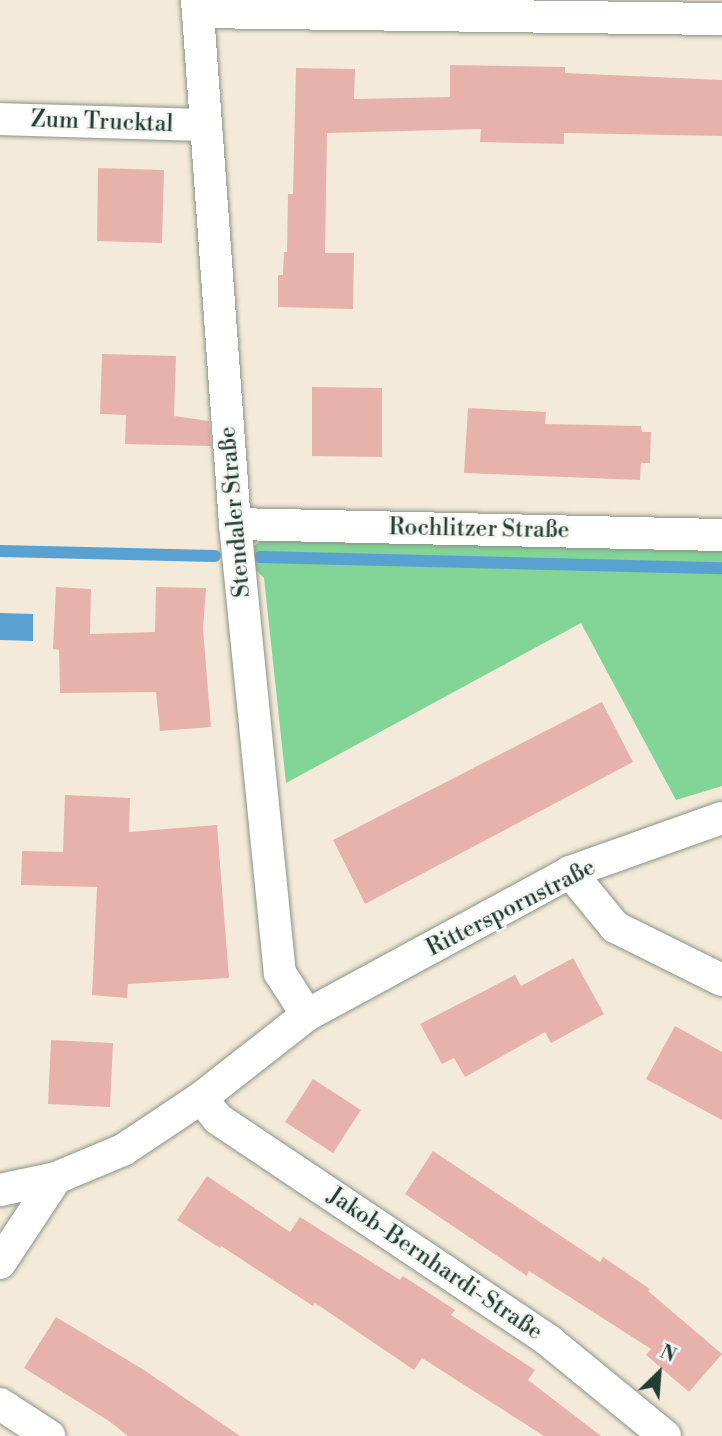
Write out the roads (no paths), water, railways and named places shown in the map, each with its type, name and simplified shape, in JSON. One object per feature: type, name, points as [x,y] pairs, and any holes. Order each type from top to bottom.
[{"type":"street","points":[[197,6],[722,19]]},
{"type":"street","name":"Stendaler Straße","points":[[197,6],[235,524],[280,973],[307,1015]]},
{"type":"street","name":"Zum Trucktal","points":[[0,119],[204,125]]},
{"type":"street","name":"Rochlitzer Straße","points":[[235,524],[722,535]]},
{"type":"street","name":"Ritterspornstraße","points":[[0,1190],[56,1178],[123,1150],[201,1098],[307,1015],[570,872],[722,818]]},
{"type":"street","points":[[570,872],[615,927],[722,980]]},
{"type":"street","name":"Jakob-Bernhardi-Straße","points":[[201,1098],[218,1119],[549,1340],[665,1436]]},
{"type":"street","points":[[0,1262],[56,1178]]},
{"type":"street","points":[[0,1404],[49,1436]]},
{"type":"water","points":[[0,613],[33,614],[33,641],[0,640]]},
{"type":"waterway","points":[[0,551],[215,556]]},
{"type":"waterway","points":[[260,557],[722,568]]}]
